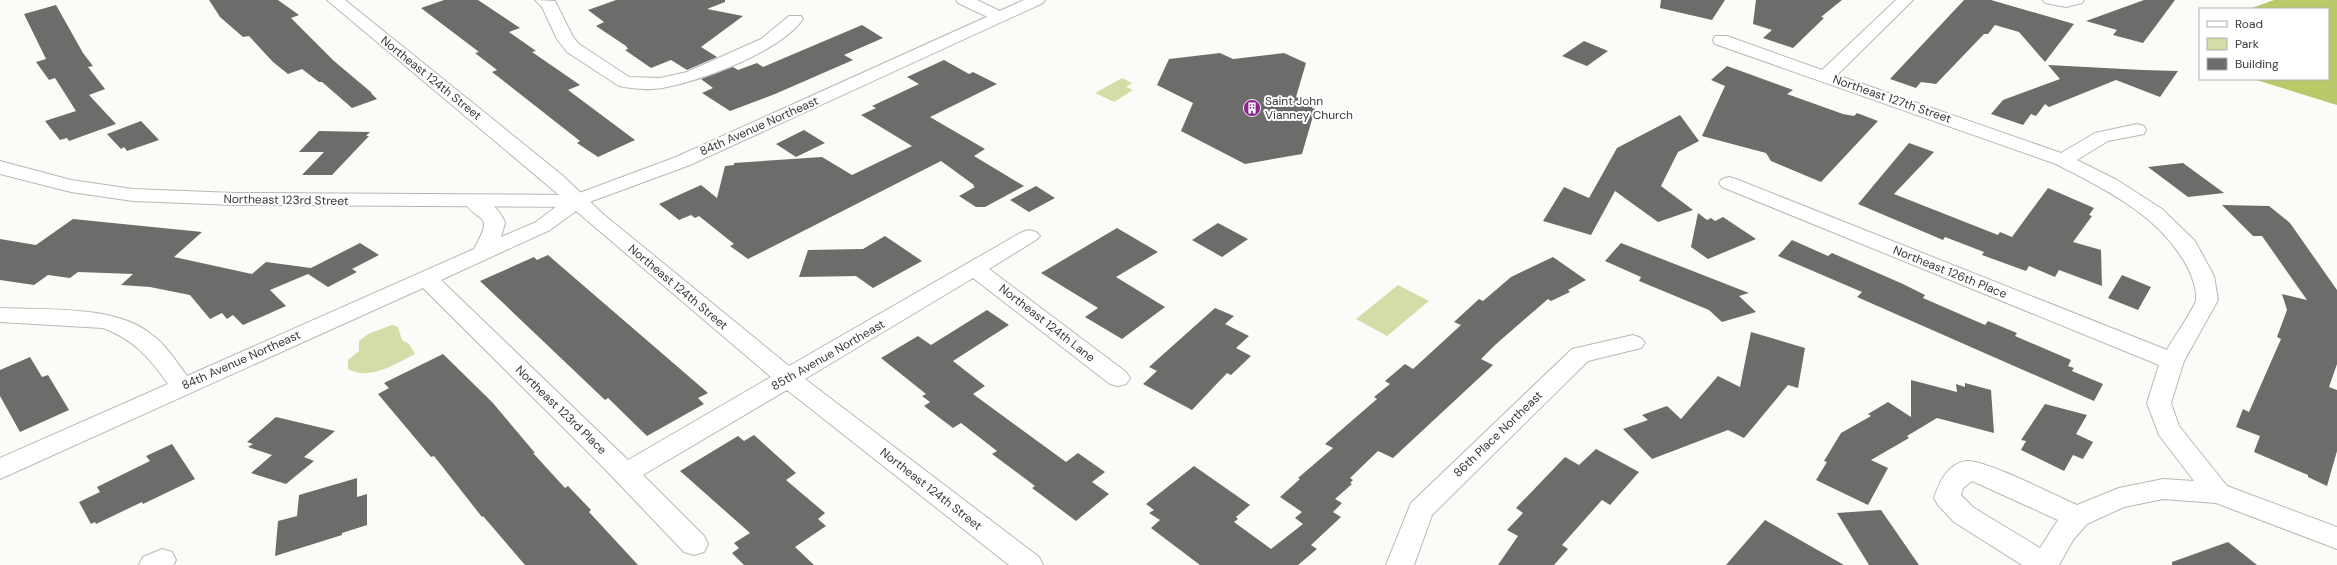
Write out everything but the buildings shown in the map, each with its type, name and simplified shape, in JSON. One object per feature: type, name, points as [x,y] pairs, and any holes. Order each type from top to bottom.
[{"type":"street","name":"Northeast 124th Street","points":[[335,0],[555,179],[576,201],[788,378],[1029,565]]},
{"type":"street","points":[[543,0],[549,4],[565,39],[573,48],[625,82],[660,83],[692,76],[767,43],[795,19]]},
{"type":"street","points":[[964,0],[1000,17]]},
{"type":"street","name":"84th Avenue Northeast","points":[[0,470],[543,226],[576,201],[683,161],[1037,0]]},
{"type":"street","points":[[1826,76],[1905,0]]},
{"type":"street","points":[[2051,0],[2066,2],[2076,0]]},
{"type":"street","name":"Northeast 127th Street","points":[[1721,40],[2064,160],[2110,184],[2155,213],[2187,246],[2203,276],[2207,300],[2172,361],[2159,403],[2168,429],[2218,493]]},
{"type":"street","points":[[2064,160],[2102,137],[2137,130]]},
{"type":"street","name":"Northeast 123rd Street","points":[[0,167],[23,175],[71,186],[133,195],[235,199],[576,201]]},
{"type":"street","name":"Northeast 126th Place","points":[[1729,183],[2172,361]]},
{"type":"street","points":[[473,201],[491,212],[496,221],[493,233],[483,252]]},
{"type":"street","name":"85th Avenue Northeast","points":[[626,474],[1029,236]]},
{"type":"street","name":"Northeast 124th Lane","points":[[975,269],[1118,378]]},
{"type":"street","name":"Northeast 123rd Place","points":[[426,278],[626,474],[694,544]]},
{"type":"street","points":[[0,315],[105,320],[121,325],[136,332],[154,346],[182,387]]},
{"type":"street","name":"86th Place Northeast","points":[[1400,565],[1420,510],[1580,355],[1633,343]]},
{"type":"street","points":[[2078,517],[1980,473],[1967,471],[1952,482],[1947,498],[1964,515],[2044,565],[2063,532],[2078,517],[2119,498],[2164,489],[2218,493],[2337,538]]},
{"type":"green space","points":[[2274,0],[2337,0],[2337,105],[2256,80],[2329,80],[2329,8],[2252,8]]},
{"type":"green space","points":[[1122,78],[1132,83],[1126,87],[1133,90],[1114,102],[1095,93]]},
{"type":"green space","points":[[1398,285],[1429,301],[1387,336],[1356,319]]},
{"type":"green space","points":[[392,325],[398,327],[402,340],[409,344],[415,354],[382,370],[374,372],[356,372],[348,369],[348,360],[359,351],[359,341],[368,334]]},
{"type":"place","name":"Saint John Vianney Church","points":[[1252,108]]}]
